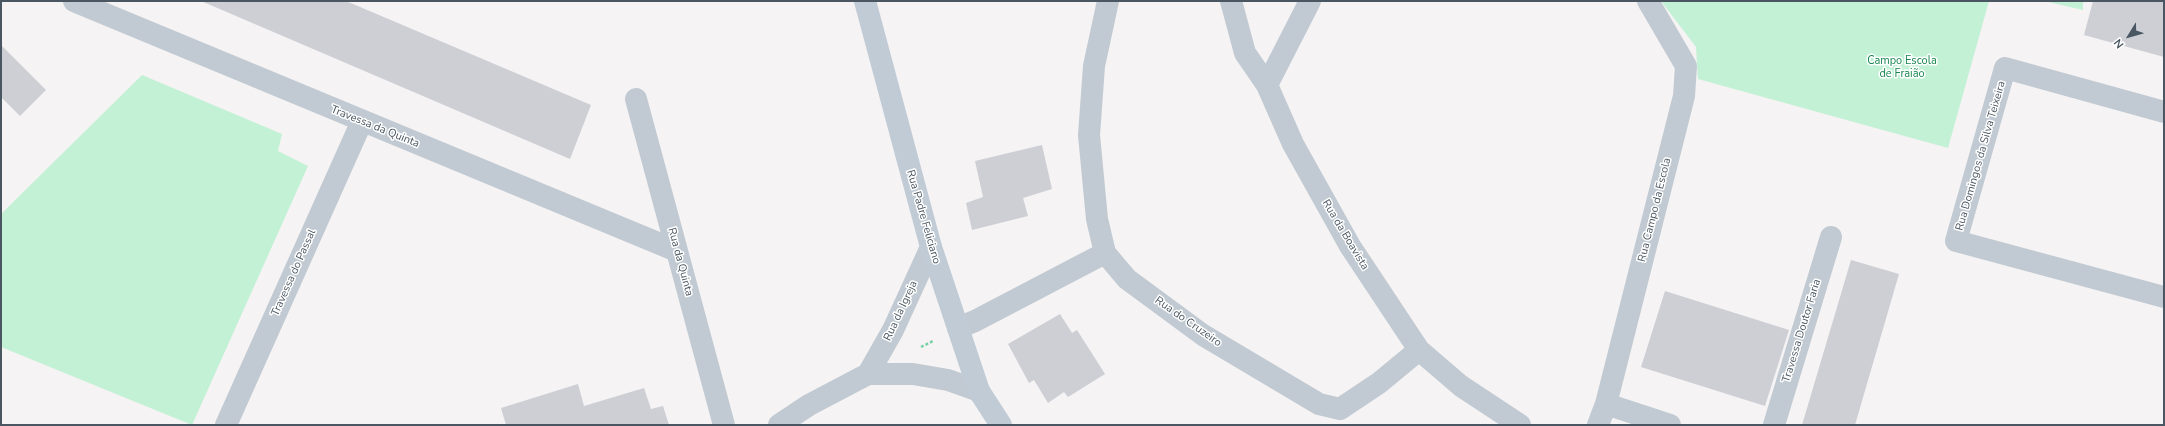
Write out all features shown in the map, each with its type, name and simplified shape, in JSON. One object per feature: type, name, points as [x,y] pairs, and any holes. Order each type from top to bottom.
[{"type":"street","name":"Travessa da Quinta","points":[[74,1],[362,122],[677,251]]},
{"type":"street","name":"Rua Padre Feliciano","points":[[865,1],[931,247],[979,391],[1001,425]]},
{"type":"street","points":[[958,328],[975,321],[1106,253],[1097,220],[1089,135],[1094,66],[1108,1]]},
{"type":"street","name":"Rua da Boavista","points":[[1231,1],[1245,53],[1267,85],[1293,144],[1350,246],[1419,350],[1461,386],[1520,425]]},
{"type":"street","points":[[1267,85],[1310,1]]},
{"type":"street","name":"Rua Campo da Escola","points":[[1598,425],[1606,404],[1684,96],[1686,66],[1648,1]]},
{"type":"street","name":"Rua Domingos da Silva Teixeira","points":[[2164,112],[2005,68],[1956,241],[2164,297]]},
{"type":"street","name":"Rua da Quinta","points":[[636,99],[724,425]]},
{"type":"street","name":"Travessa do Passal","points":[[226,425],[362,122]]},
{"type":"street","name":"Travessa Doutor Faria","points":[[1774,425],[1831,237]]},
{"type":"street","name":"Rua da Igreja","points":[[868,374],[893,330],[931,247]]},
{"type":"street","name":"Rua do Cruzeiro","points":[[1106,253],[1127,279],[1203,334],[1319,404],[1340,409],[1379,383],[1419,350]]},
{"type":"street","points":[[779,425],[809,405],[868,374],[913,374],[948,380],[979,391]]},
{"type":"street","points":[[1606,404],[1670,425]]},
{"type":"green space","name":"Campo Escola de Fraião","points":[[1661,1],[1989,1],[1948,148],[1698,79],[1696,47]]},
{"type":"green space","points":[[2044,1],[2083,1],[2083,10]]},
{"type":"green space","points":[[142,75],[282,134],[278,151],[308,166],[192,425],[1,347],[1,214]]},
{"type":"building","points":[[201,1],[346,1],[591,105],[570,159]]},
{"type":"building","points":[[2093,1],[2164,1],[2164,57],[2084,35]]},
{"type":"building","points":[[1,45],[46,90],[20,116],[1,97]]},
{"type":"building","points":[[1042,145],[1052,189],[1023,198],[1028,216],[972,230],[966,203],[983,197],[975,161]]},
{"type":"building","points":[[1851,260],[1899,274],[1855,425],[1802,425]]},
{"type":"building","points":[[1665,291],[1789,330],[1765,406],[1641,367]]},
{"type":"building","points":[[1060,314],[1072,333],[1077,330],[1105,374],[1068,397],[1064,392],[1048,403],[1034,380],[1029,383],[1008,344]]},
{"type":"building","points":[[578,384],[584,406],[644,388],[651,409],[663,406],[669,425],[506,425],[501,408]]}]
